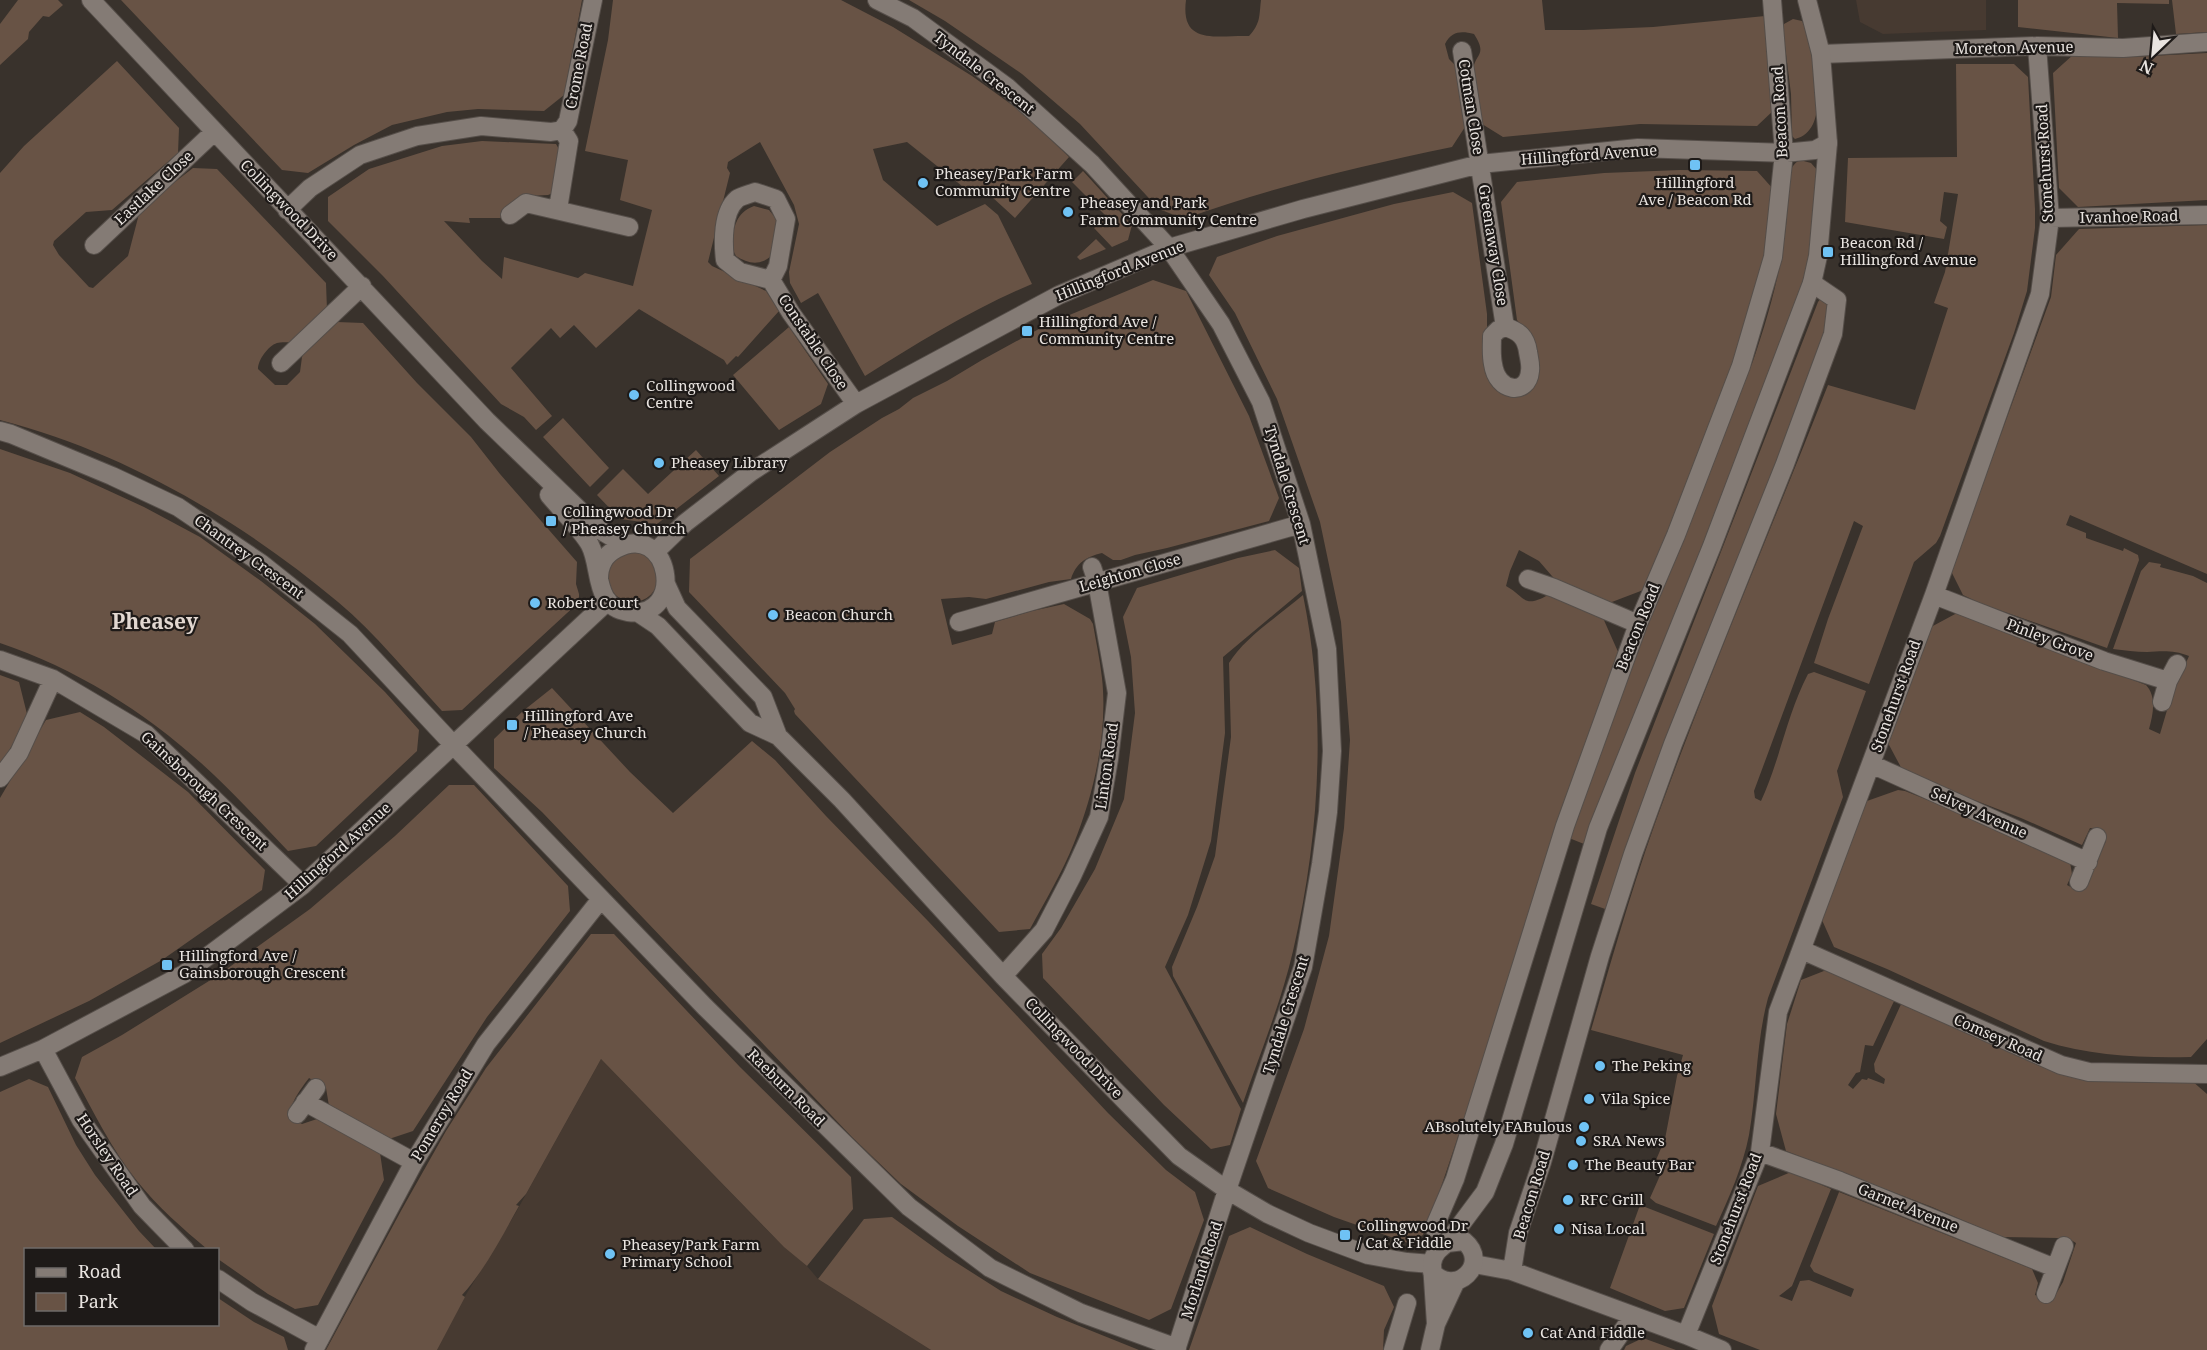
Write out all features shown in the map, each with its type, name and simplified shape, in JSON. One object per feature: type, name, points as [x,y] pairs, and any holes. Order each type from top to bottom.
[{"type":"street","name":"Collingwood Drive","points":[[91,0],[487,421],[590,545],[602,591],[608,601],[623,611],[637,612],[658,626],[750,723],[778,736],[842,800],[1003,976],[1179,1156],[1227,1190],[1268,1214],[1368,1255],[1432,1268]]},
{"type":"street","name":"Crome Road","points":[[561,130],[568,121],[593,0]]},
{"type":"street","name":"Tyndale Crescent","points":[[877,0],[913,18],[1007,87],[1092,164],[1169,248],[1221,324],[1261,402],[1301,524],[1327,649],[1332,751],[1328,812],[1303,967],[1227,1190]]},
{"type":"street","points":[[1436,1324],[1432,1268],[1435,1254],[1447,1243],[1489,1186],[1504,1144],[1598,828],[1712,546],[1812,283],[1818,256],[1828,144],[1821,54],[1807,0]]},
{"type":"street","name":"Beacon Road","points":[[1434,1228],[1466,1146],[1565,826],[1638,624],[1676,535],[1741,366],[1773,257],[1784,153],[1773,9]]},
{"type":"street","name":"Moreton Avenue","points":[[1821,54],[2037,46],[2123,48],[2207,42]]},
{"type":"street","name":"Stonehurst Road","points":[[1686,1335],[1760,1152],[1778,1012],[1934,596],[2040,294],[2050,218],[2037,46]]},
{"type":"street","name":"Cotman Close","points":[[1462,51],[1480,164]]},
{"type":"street","points":[[287,210],[310,188],[360,155],[417,136],[481,126],[551,132],[561,130],[569,141],[558,209]]},
{"type":"street","name":"Eastlake Close","points":[[94,245],[214,132]]},
{"type":"street","name":"Hillingford Avenue","points":[[654,552],[685,523],[751,472],[856,405],[1059,295],[1169,248],[1303,209],[1480,164],[1638,148],[1784,153],[1815,150],[1828,144]]},
{"type":"street","name":"Greenaway Close","points":[[1480,164],[1505,327]]},
{"type":"street","name":"Constable Close","points":[[771,280],[778,266],[786,219],[776,199],[755,192],[736,199],[727,216],[722,241],[724,260],[740,272],[771,280],[791,313],[856,405]]},
{"type":"street","points":[[510,214],[526,202],[629,227]]},
{"type":"street","name":"Ivanhoe Road","points":[[2050,218],[2207,215]]},
{"type":"street","name":"Beacon Road","points":[[1512,1271],[1518,1233],[1552,1129],[1600,956],[1633,854],[1673,744],[1781,475],[1833,334],[1837,300],[1812,283]]},
{"type":"street","points":[[280,363],[362,286]]},
{"type":"street","name":"Collingwood Drive","points":[[487,421],[600,530],[625,545],[639,545],[654,552],[665,568],[666,584],[677,608],[763,697],[778,736]]},
{"type":"street","name":"Chantrey Crescent","points":[[0,431],[112,476],[178,507],[262,564],[350,634],[454,746]]},
{"type":"street","name":"Leighton Close","points":[[959,622],[1094,574],[1301,524]]},
{"type":"street","points":[[599,579],[601,565],[606,557],[615,549],[625,545]]},
{"type":"street","name":"Linton Road","points":[[1003,976],[1044,930],[1099,817],[1110,759],[1117,693],[1094,574]]},
{"type":"street","points":[[1528,579],[1638,624]]},
{"type":"street","points":[[637,612],[655,604],[666,584]]},
{"type":"street","name":"Pinley Grove","points":[[1934,596],[2104,661],[2168,681]]},
{"type":"street","name":"Hillingford Avenue","points":[[0,1067],[43,1049],[184,974],[303,885],[608,601]]},
{"type":"street","name":"Gainsborough Crescent","points":[[0,660],[53,679],[146,734],[303,885]]},
{"type":"street","points":[[2162,702],[2168,681],[2177,664]]},
{"type":"street","points":[[0,778],[19,753],[53,679]]},
{"type":"street","name":"Raeburn Road","points":[[454,746],[713,1015],[909,1208],[990,1268],[1081,1313],[1177,1349]]},
{"type":"street","name":"Selvey Avenue","points":[[1871,764],[2088,862]]},
{"type":"street","points":[[2079,882],[2097,837]]},
{"type":"street","name":"Pomeroy Road","points":[[317,1345],[414,1162],[486,1044],[600,899]]},
{"type":"street","name":"Comsey Road","points":[[1802,950],[2061,1065],[2089,1072],[2207,1074]]},
{"type":"street","name":"Horsley Road","points":[[43,1049],[81,1120],[142,1206],[183,1248]]},
{"type":"street","points":[[306,1102],[414,1162]]},
{"type":"street","name":"Garnet Avenue","points":[[1760,1152],[1840,1181],[2055,1268]]},
{"type":"street","name":"Morland Road","points":[[1177,1349],[1227,1190]]},
{"type":"street","points":[[1432,1268],[1439,1279],[1448,1282],[1465,1276],[1472,1255],[1481,1198]]},
{"type":"street","points":[[1447,1243],[1464,1241],[1472,1255],[1722,1350]]},
{"type":"street","points":[[2046,1294],[2064,1246]]},
{"type":"street","points":[[219,1280],[317,1345]]},
{"type":"street","points":[[1430,1350],[1436,1324],[1456,1281]]},
{"type":"street","points":[[1393,1350],[1407,1303]]},
{"type":"street","points":[[1609,1350],[1633,1316]]},
{"type":"shaded area","points":[[1856,0],[1986,0],[1986,30],[1883,34],[1860,22]]},
{"type":"shaded area","points":[[601,1059],[773,1236],[818,1279],[931,1350],[437,1350],[456,1311],[515,1214]]},
{"type":"green space","points":[[18,0],[58,0],[63,5],[49,17],[43,16],[29,32],[28,39],[0,65],[0,24]]},
{"type":"green space","points":[[121,0],[582,0],[564,95],[544,111],[478,109],[447,112],[392,125],[308,173],[282,170]]},
{"type":"green space","points":[[613,0],[841,0],[893,27],[972,76],[1023,113],[1069,157],[1015,218],[992,197],[962,186],[907,142],[873,149],[883,180],[937,226],[985,204],[998,215],[1032,284],[967,315],[865,376],[818,293],[801,303],[790,283],[789,272],[799,224],[794,205],[760,142],[728,162],[727,168],[730,173],[708,262],[766,291],[779,311],[738,357],[736,356],[727,365],[724,360],[639,309],[596,348],[574,325],[560,338],[551,328],[511,368],[552,416],[536,430],[524,417],[501,404],[383,276],[328,221],[328,197],[369,169],[442,146],[482,141],[556,144],[560,151],[553,193],[527,196],[500,218],[469,218],[470,223],[444,221],[502,279],[504,257],[578,278],[585,273],[633,286],[652,210],[620,200],[628,160],[585,151],[608,40]]},
{"type":"green space","points":[[909,0],[1186,0],[1189,25],[1203,35],[1213,36],[1249,36],[1258,23],[1261,0],[1542,0],[1545,30],[1653,27],[1765,16],[1775,109],[1757,126],[1640,124],[1503,137],[1482,124],[1473,75],[1474,64],[1480,54],[1478,41],[1474,34],[1457,33],[1445,44],[1449,59],[1460,70],[1465,127],[1452,147],[1317,178],[1184,219],[1159,209],[1080,124],[1022,74],[945,21]]},
{"type":"green space","points":[[2018,0],[2169,0],[2169,4],[2117,3],[2118,38],[2018,27]]},
{"type":"green space","points":[[2172,0],[2207,0],[2207,32],[2176,34]]},
{"type":"green space","points":[[1793,19],[1802,21],[1804,25],[1817,89],[1814,121],[1807,132],[1795,139],[1792,136],[1791,94],[1783,30],[1784,24]]},
{"type":"green space","points":[[2207,53],[2207,200],[2078,207],[2059,188],[2053,73],[2074,54],[2132,57]]},
{"type":"green space","points":[[117,61],[179,128],[178,153],[112,210],[86,212],[54,241],[53,245],[59,255],[89,287],[93,288],[128,256],[139,214],[162,192],[193,168],[217,169],[326,283],[327,310],[295,340],[277,343],[270,347],[258,365],[258,369],[275,385],[287,385],[300,372],[305,351],[337,322],[363,323],[417,383],[471,437],[500,474],[577,562],[576,584],[579,602],[462,710],[442,711],[352,614],[261,543],[221,517],[179,492],[91,450],[0,420],[0,173],[24,146]]},
{"type":"green space","points":[[1956,64],[2014,64],[2028,77],[2035,228],[2027,291],[2014,333],[1940,536],[1936,543],[1914,562],[1869,684],[1814,663],[1863,526],[1854,521],[1754,791],[1755,798],[1761,801],[1794,705],[1808,674],[1814,672],[1866,691],[1837,771],[1843,797],[1768,998],[1761,1032],[1749,1135],[1735,1182],[1716,1226],[1656,1203],[1650,1198],[1662,1171],[1653,1167],[1665,1139],[1683,1055],[1591,1030],[1654,825],[1684,744],[1828,385],[1915,410],[1948,308],[1934,303],[1945,272],[1958,194],[1944,192],[1940,221],[1947,227],[1944,239],[1845,222],[1848,158],[1957,157]]},
{"type":"green space","points":[[1800,160],[1811,163],[1818,171],[1812,246],[1801,294],[1589,846],[1569,838],[1609,721],[1753,361],[1779,271],[1785,234],[1789,177],[1791,170]]},
{"type":"green space","points":[[1680,170],[1757,171],[1774,190],[1754,307],[1646,589],[1604,605],[1558,583],[1539,561],[1519,550],[1510,571],[1506,586],[1525,600],[1534,601],[1548,595],[1603,618],[1619,654],[1577,767],[1486,1054],[1435,1204],[1423,1235],[1408,1243],[1334,1217],[1268,1188],[1256,1161],[1304,1029],[1329,936],[1344,828],[1350,740],[1341,622],[1320,522],[1277,399],[1235,313],[1209,275],[1217,257],[1277,236],[1394,204],[1453,192],[1472,203],[1487,314],[1487,348],[1516,392],[1529,335],[1517,320],[1501,202],[1517,182],[1604,173]]},
{"type":"green space","points":[[1083,171],[1132,225],[1128,240],[1112,247],[1094,228],[1106,216],[1072,182]]},
{"type":"green space","points":[[754,206],[769,210],[778,221],[772,255],[768,259],[754,263],[736,256],[731,246],[739,217]]},
{"type":"green space","points":[[2207,225],[2207,574],[2070,515],[2066,525],[2086,533],[2086,538],[2123,551],[2124,548],[2138,555],[2139,560],[2107,648],[1982,604],[1963,595],[1951,571],[2051,297],[2056,255],[2079,229]]},
{"type":"green space","points":[[1096,239],[1106,249],[1080,260],[1077,257]]},
{"type":"green space","points":[[1153,280],[1186,291],[1249,416],[1279,498],[1269,521],[1121,560],[1113,560],[1102,553],[1086,559],[1073,573],[1071,579],[1049,582],[986,599],[969,597],[941,599],[952,645],[992,634],[995,622],[1064,604],[1090,619],[1099,658],[1103,699],[1101,741],[1088,804],[1081,824],[1064,865],[1030,929],[999,932],[795,714],[795,709],[785,693],[689,592],[690,559],[830,452],[913,398],[1048,324]]},
{"type":"green space","points":[[1826,297],[1832,315],[1608,910],[1591,904],[1635,773],[1818,302],[1821,298]]},
{"type":"green space","points":[[789,327],[828,384],[821,404],[779,430],[733,375]]},
{"type":"green space","points":[[563,418],[609,468],[590,487],[543,437]]},
{"type":"green space","points":[[0,449],[70,473],[144,507],[200,537],[261,581],[315,624],[385,692],[419,730],[417,751],[316,846],[288,851],[214,775],[141,715],[87,681],[30,654],[0,643]]},
{"type":"green space","name":"Collingwood Centre","points":[[696,450],[719,476],[657,524],[620,519],[597,495],[623,469],[648,494]]},
{"type":"green space","points":[[1275,550],[1299,568],[1302,591],[1223,657],[1225,733],[1211,841],[1188,915],[1165,967],[1241,1109],[1230,1145],[1211,1149],[1164,1105],[1043,978],[1042,954],[1061,928],[1095,869],[1124,799],[1135,713],[1131,657],[1123,617],[1137,588],[1238,558]]},
{"type":"green space","points":[[633,552],[642,554],[653,563],[658,577],[656,586],[647,597],[633,602],[624,600],[613,591],[608,577],[610,568],[619,557]]},
{"type":"green space","points":[[2149,562],[2161,564],[2160,567],[2193,576],[2207,583],[2207,1039],[2191,1057],[2116,1055],[2062,1046],[2044,1041],[1834,947],[1822,920],[1864,806],[1867,801],[1898,790],[1958,812],[2070,862],[2072,874],[2067,885],[2080,892],[2089,880],[2106,841],[2097,829],[2090,828],[2082,845],[2021,818],[1904,773],[1888,743],[1931,627],[1957,613],[2146,685],[2153,700],[2149,729],[2160,734],[2170,700],[2189,656],[2168,651],[2143,652],[2113,649],[2141,571]]},
{"type":"green space","points":[[1303,595],[1311,639],[1318,728],[1314,818],[1309,863],[1288,970],[1243,1103],[1173,976],[1172,967],[1215,856],[1231,737],[1229,663],[1253,635]]},
{"type":"green space","points":[[0,675],[19,682],[28,718],[0,766]]},
{"type":"green space","points":[[552,688],[630,772],[673,813],[752,741],[775,760],[1108,1113],[1166,1170],[1195,1192],[1204,1220],[1171,1309],[1149,1320],[1030,1273],[958,1226],[901,1184],[852,1137],[542,812],[494,768],[494,739],[523,711]]},
{"type":"green space","points":[[80,712],[104,727],[188,792],[265,870],[262,890],[162,960],[89,1001],[0,1043],[0,798],[46,720]]},
{"type":"green space","points":[[449,785],[474,785],[568,886],[570,911],[487,1017],[413,1131],[389,1139],[329,1106],[326,1088],[309,1078],[303,1086],[293,1102],[290,1117],[302,1124],[320,1118],[380,1153],[384,1180],[318,1305],[295,1309],[268,1294],[219,1260],[219,1248],[206,1248],[153,1200],[119,1157],[75,1078],[82,1057],[217,976],[310,909],[395,836]]},
{"type":"green space","points":[[591,934],[614,934],[740,1067],[851,1177],[853,1209],[807,1266],[784,1247],[601,1059],[526,1194],[516,1205],[519,1206],[493,1252],[462,1295],[465,1297],[437,1350],[326,1350],[446,1131],[486,1068]]},
{"type":"green space","points":[[1829,969],[1895,999],[1873,1046],[1865,1045],[1860,1072],[1856,1073],[1848,1085],[1853,1089],[1862,1079],[1867,1080],[1868,1078],[1884,1084],[1885,1079],[1875,1072],[1874,1064],[1902,1002],[1947,1024],[2016,1052],[2191,1080],[2207,1094],[2207,1350],[1760,1350],[1719,1334],[1712,1306],[1758,1186],[1791,1172],[1831,1189],[1792,1286],[1779,1296],[1792,1301],[1800,1281],[1809,1280],[1851,1297],[1854,1289],[1814,1272],[1810,1266],[1839,1192],[2032,1269],[2038,1283],[2035,1295],[2052,1301],[2063,1282],[2076,1243],[2058,1238],[2002,1237],[1932,1207],[1786,1151],[1776,1114],[1787,1024],[1801,980]]},
{"type":"green space","points":[[29,1079],[48,1087],[76,1145],[95,1175],[155,1248],[24,1248],[24,1326],[219,1326],[219,1299],[254,1322],[284,1337],[288,1350],[0,1350],[0,1092]]},
{"type":"green space","points":[[1640,1205],[1714,1234],[1684,1308],[1665,1311],[1610,1288]]},
{"type":"green space","points":[[892,1217],[946,1256],[1001,1291],[1057,1317],[1139,1350],[931,1350],[818,1279],[864,1219]]},
{"type":"green space","points":[[1250,1227],[1384,1286],[1394,1307],[1384,1330],[1383,1350],[1189,1350],[1229,1236]]},
{"type":"green space","points":[[1643,1338],[1676,1350],[1624,1350],[1626,1346]]},
{"type":"place","name":"Hillingford Ave / Beacon Rd","points":[[1695,165]]},
{"type":"place","name":"Pheasey/Park Farm Community Centre","points":[[923,183]]},
{"type":"place","name":"Pheasey and Park Farm Community Centre","points":[[1068,212]]},
{"type":"place","name":"Beacon Rd / Hillingford Avenue","points":[[1828,252]]},
{"type":"place","name":"Hillingford Ave / Community Centre","points":[[1027,331]]},
{"type":"place","name":"Collingwood Centre","points":[[634,395]]},
{"type":"place","name":"Pheasey Library","points":[[659,463]]},
{"type":"place","name":"Collingwood Dr / Pheasey Church","points":[[551,521]]},
{"type":"place","name":"Robert Court","points":[[535,603]]},
{"type":"place","name":"Beacon Church","points":[[773,615]]},
{"type":"place","name":"Hillingford Ave / Pheasey Church","points":[[512,725]]},
{"type":"place","name":"Hillingford Ave / Gainsborough Crescent","points":[[167,965]]},
{"type":"place","name":"The Peking","points":[[1600,1066]]},
{"type":"place","name":"Vila Spice","points":[[1589,1099]]},
{"type":"place","name":"ABsolutely FABulous","points":[[1584,1127]]},
{"type":"place","name":"SRA News","points":[[1581,1141]]},
{"type":"place","name":"The Beauty Bar","points":[[1573,1165]]},
{"type":"place","name":"RFC Grill","points":[[1568,1200]]},
{"type":"place","name":"Nisa Local","points":[[1559,1229]]},
{"type":"place","name":"Collingwood Dr / Cat & Fiddle","points":[[1345,1235]]},
{"type":"place","name":"Pheasey/Park Farm Primary School","points":[[610,1254]]},
{"type":"place","name":"Cat And Fiddle","points":[[1528,1333]]},
{"type":"district","name":"Pheasey","points":[[155,622]]}]
